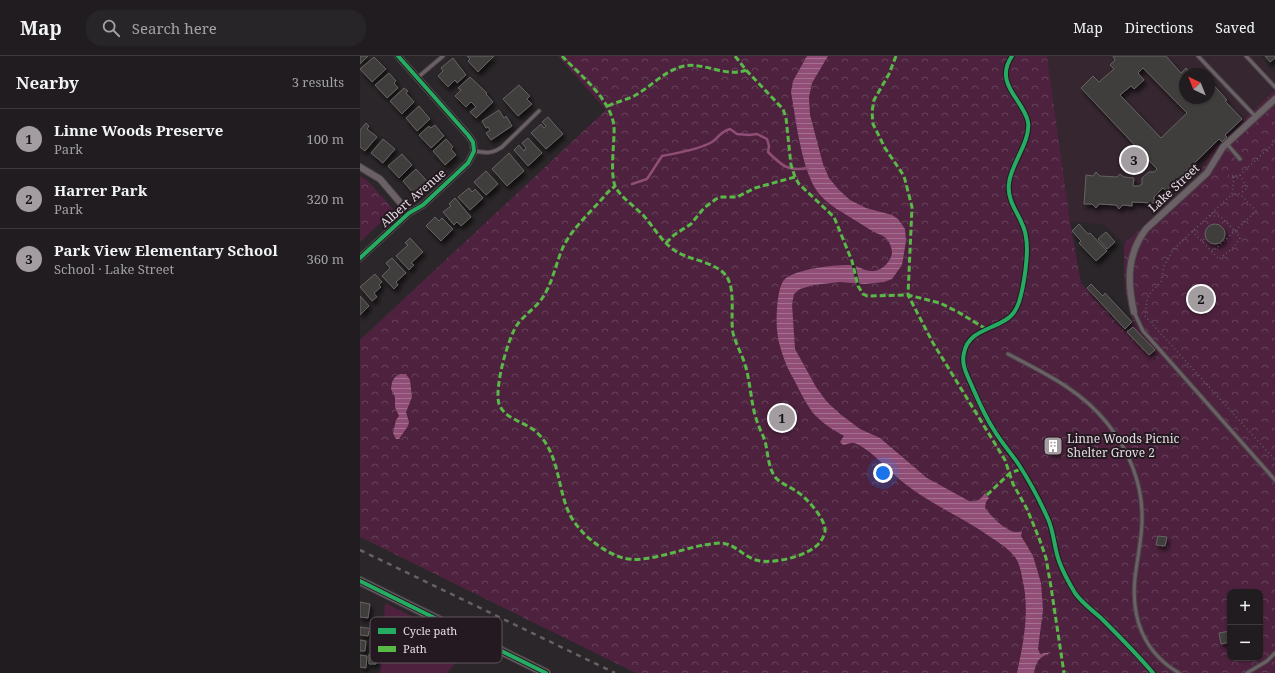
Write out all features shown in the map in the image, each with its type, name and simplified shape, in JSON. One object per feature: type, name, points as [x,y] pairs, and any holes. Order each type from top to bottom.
[{"type":"street","points":[[398,56],[468,135],[473,142],[474,151]]},
{"type":"street","name":"Lake Street","points":[[1134,312],[1130,292],[1129,274],[1134,249],[1138,239],[1146,229],[1208,173],[1223,147],[1275,99]]},
{"type":"street","name":"Albert Avenue","points":[[360,258],[409,213],[423,205],[468,163],[474,151]]},
{"type":"street","points":[[360,167],[380,179],[409,213]]},
{"type":"street","points":[[360,581],[433,617]]},
{"type":"street","points":[[502,651],[546,673]]},
{"type":"lane","points":[[417,78],[443,56]]},
{"type":"lane","points":[[1198,56],[1256,117]]},
{"type":"lane","points":[[1246,56],[1275,87]]},
{"type":"lane","points":[[474,151],[488,153],[502,147],[539,111]]},
{"type":"lane","points":[[1226,144],[1240,159]]},
{"type":"lane","points":[[1134,312],[1143,331],[1275,480]]},
{"type":"lane","points":[[1008,354],[1060,382],[1092,406],[1108,424],[1126,453],[1137,481],[1142,520],[1134,588],[1137,617],[1141,632],[1154,654],[1165,664],[1179,673]]},
{"type":"lane","points":[[1247,673],[1259,666],[1275,653]]},
{"type":"path","points":[[1228,176],[1239,176],[1275,142]]},
{"type":"path","points":[[1232,194],[1240,194],[1247,188],[1240,175]]},
{"type":"path","points":[[1234,176],[1232,194],[1192,231],[1167,258],[1161,282],[1151,292],[1147,300],[1145,316],[1275,460]]},
{"type":"path","points":[[1212,252],[1256,211],[1240,194]]},
{"type":"path","points":[[1192,231],[1219,260],[1234,247],[1240,238],[1235,231],[1220,216],[1209,216]]},
{"type":"shaded area","points":[[807,56],[828,56],[812,83],[809,97],[810,115],[823,164],[829,178],[850,200],[866,208],[892,215],[898,219],[905,229],[906,241],[902,265],[892,279],[884,282],[865,284],[840,282],[814,285],[800,289],[794,294],[792,304],[795,349],[816,387],[827,402],[840,414],[860,429],[880,438],[927,478],[969,501],[978,500],[985,493],[989,498],[986,502],[985,508],[992,516],[1007,529],[1017,532],[1022,531],[1021,536],[1033,556],[1041,583],[1043,610],[1038,649],[1040,654],[1052,652],[1039,660],[1034,673],[1017,673],[1024,637],[1026,601],[1018,561],[1015,557],[1003,545],[979,529],[914,491],[864,448],[852,443],[843,445],[840,442],[844,436],[823,423],[810,409],[784,360],[777,330],[777,318],[778,296],[784,280],[789,276],[805,270],[834,266],[852,265],[874,271],[886,265],[892,253],[892,249],[887,239],[832,206],[814,187],[804,162],[791,92],[793,81]]},
{"type":"shaded area","points":[[1047,56],[1260,56],[1275,73],[1275,90],[1216,146],[1199,175],[1124,244],[1105,225],[1070,221]]},
{"type":"shaded area","points":[[400,374],[406,374],[410,380],[412,397],[406,412],[409,422],[408,426],[399,439],[396,439],[393,433],[396,420],[399,416],[395,407],[395,397],[391,389],[392,382],[395,377]]},
{"type":"green space","points":[[558,56],[1047,56],[1070,221],[1081,283],[1125,331],[1134,323],[1130,314],[1126,294],[1124,275],[1124,244],[1199,175],[1216,146],[1275,90],[1275,673],[636,673],[360,537],[360,340],[606,110]]},
{"type":"green space","points":[[360,176],[367,180],[394,210],[360,242]]},
{"type":"green space","points":[[385,603],[414,617],[384,617]]},
{"type":"green space","points":[[381,663],[456,663],[447,673],[380,673]]},
{"type":"pier","points":[[851,263],[855,263],[860,286],[857,286]]},
{"type":"building","points":[[360,56],[368,56],[360,64]]},
{"type":"building","points":[[467,56],[494,56],[478,72],[468,61],[470,59]]},
{"type":"building","points":[[1113,56],[1166,56],[1179,71],[1179,104],[1215,104],[1215,87],[1227,100],[1225,101],[1242,119],[1225,135],[1227,137],[1222,142],[1219,139],[1166,191],[1163,188],[1154,197],[1154,203],[1132,202],[1132,206],[1123,205],[1119,209],[1116,205],[1099,204],[1096,208],[1092,204],[1084,204],[1086,175],[1093,176],[1096,172],[1100,176],[1117,177],[1120,174],[1124,177],[1134,178],[1133,186],[1139,186],[1142,184],[1142,178],[1149,172],[1154,172],[1157,169],[1081,88],[1093,76],[1099,82],[1114,69],[1110,65],[1115,60]],"holes":[[[1143,68],[1187,113],[1161,138],[1120,95],[1131,86],[1134,89],[1144,80],[1138,73]]]},
{"type":"building","points":[[1265,56],[1275,56],[1275,58],[1270,62]]},
{"type":"building","points":[[374,57],[386,69],[372,82],[360,69]]},
{"type":"building","points":[[453,58],[466,75],[457,83],[455,80],[448,87],[438,76],[443,71],[441,68]]},
{"type":"building","points":[[389,73],[396,81],[394,83],[398,88],[387,98],[375,85]]},
{"type":"building","points":[[470,77],[487,93],[486,94],[493,102],[476,118],[470,112],[476,107],[471,102],[466,107],[455,96],[461,90],[458,88]]},
{"type":"building","points":[[519,85],[530,96],[527,99],[532,104],[518,116],[503,99]]},
{"type":"building","points":[[404,88],[408,91],[406,93],[414,102],[402,114],[390,101]]},
{"type":"building","points":[[419,106],[430,119],[417,131],[406,118]]},
{"type":"building","points":[[499,110],[504,118],[506,116],[512,126],[491,140],[486,133],[490,130],[488,127],[486,128],[482,121]]},
{"type":"building","points":[[548,117],[563,134],[546,149],[531,133],[541,124],[544,128],[546,126],[542,122]]},
{"type":"building","points":[[366,123],[369,126],[367,129],[377,137],[365,151],[360,147],[360,130]]},
{"type":"building","points":[[435,125],[444,136],[431,148],[419,135],[429,126],[431,128]]},
{"type":"building","points":[[528,138],[542,153],[528,166],[514,150],[519,145],[524,151],[526,148],[522,143]]},
{"type":"building","points":[[383,139],[395,149],[383,163],[371,153]]},
{"type":"building","points":[[446,139],[453,147],[451,149],[456,155],[445,165],[433,151]]},
{"type":"building","points":[[509,153],[524,171],[507,186],[492,169]]},
{"type":"building","points":[[402,154],[412,165],[399,178],[388,166]]},
{"type":"building","points":[[416,169],[427,181],[413,193],[403,181]]},
{"type":"building","points":[[486,171],[498,184],[486,195],[474,182]]},
{"type":"building","points":[[469,188],[472,192],[475,189],[483,198],[470,210],[458,197]]},
{"type":"building","points":[[455,198],[471,217],[461,226],[457,222],[454,225],[443,212],[451,206],[449,204]]},
{"type":"building","points":[[435,217],[439,221],[442,218],[453,229],[441,241],[426,226]]},
{"type":"building","points":[[1079,224],[1107,251],[1096,261],[1079,243],[1081,241],[1072,231]]},
{"type":"building","points":[[1211,224],[1219,224],[1225,230],[1225,238],[1219,244],[1211,244],[1205,238],[1205,230]]},
{"type":"building","points":[[1106,232],[1115,242],[1107,249],[1098,239]]},
{"type":"building","points":[[410,238],[423,252],[411,263],[414,265],[409,270],[396,256],[408,245],[405,243]]},
{"type":"building","points":[[392,258],[406,273],[396,282],[398,285],[394,289],[382,276],[390,268],[386,263]]},
{"type":"building","points":[[375,274],[382,282],[379,285],[381,287],[374,293],[377,297],[372,301],[360,287]]},
{"type":"building","points":[[1091,284],[1103,296],[1105,293],[1132,322],[1125,329],[1087,288]]},
{"type":"building","points":[[360,296],[369,306],[360,315]]},
{"type":"building","points":[[1133,327],[1155,350],[1149,355],[1127,332]]},
{"type":"building","name":"Linne Woods Picnic Shelter Grove 2","points":[[1049,439],[1059,439],[1058,453],[1048,452]]},
{"type":"building","points":[[1158,536],[1167,537],[1165,546],[1156,545]]},
{"type":"building","points":[[360,602],[370,604],[368,618],[360,617]]},
{"type":"building","points":[[360,627],[370,628],[368,636],[360,635]]},
{"type":"building","points":[[1227,632],[1227,643],[1221,644],[1219,633]]},
{"type":"building","points":[[360,640],[366,641],[365,651],[360,651]]},
{"type":"building","points":[[369,654],[370,663],[376,663],[369,664]]},
{"type":"building","points":[[360,655],[367,656],[366,668],[360,667]]},
{"type":"waterway","points":[[632,184],[647,179],[662,156],[687,151],[706,145],[730,129],[737,134],[757,134],[767,139],[769,146],[768,152],[781,164],[795,169],[808,168]]},
{"type":"railway","points":[[360,550],[499,617]]},
{"type":"railway","points":[[502,618],[615,673]]},
{"type":"marked path","points":[[562,56],[594,88],[607,106],[614,126],[613,175],[616,188],[625,199],[643,215],[663,240],[672,248],[683,255],[717,268],[723,272],[730,283],[733,333],[746,368],[754,410],[765,441],[771,469],[777,479],[800,494],[810,503],[819,515],[824,526],[825,532],[822,540],[808,551],[790,558],[763,561],[751,558],[727,544],[715,543],[652,558],[632,559],[615,555],[600,547],[574,522],[565,502],[549,448],[544,440],[530,427],[509,416],[501,409],[498,397],[498,387],[506,351],[513,331],[520,321],[537,305],[543,297],[568,238],[585,217],[615,186]]},
{"type":"marked path","points":[[735,56],[746,70],[783,109],[786,118],[791,165],[795,177],[799,184],[834,217],[852,261],[858,286],[863,294],[867,296],[908,295],[940,303],[986,329]]},
{"type":"marked path","points":[[896,56],[889,74],[874,100],[872,112],[873,124],[885,148],[904,176],[912,207],[908,295],[933,343],[1005,460],[1013,484],[1027,509],[1039,538],[1046,558],[1064,673]]},
{"type":"marked path","points":[[608,106],[634,96],[664,75],[684,66],[692,65],[731,72],[746,70]]},
{"type":"marked path","points":[[666,243],[674,235],[691,224],[704,208],[716,199],[722,197],[737,197],[755,188],[795,177]]},
{"type":"marked path","points":[[987,495],[1010,473],[1021,469]]},
{"type":"cycle path","points":[[360,258],[409,213],[423,205],[468,163],[474,151],[473,142],[468,135],[398,56]]},
{"type":"cycle path","points":[[1012,56],[1007,66],[1006,75],[1011,91],[1021,106],[1028,122],[1027,137],[1013,168],[1009,183],[1010,198],[1025,230],[1027,244],[1023,287],[1017,307],[1011,316],[1001,323],[975,335],[970,340],[966,346],[963,357],[964,365],[987,419],[1023,471],[1042,505],[1050,524],[1059,561],[1075,593],[1121,638],[1153,673]]},
{"type":"cycle path","points":[[360,581],[433,617]]},
{"type":"cycle path","points":[[502,651],[546,673]]},
{"type":"place","name":"Park View Elementary School","points":[[1134,160]]},
{"type":"place","name":"Harrer Park","points":[[1201,299]]},
{"type":"place","name":"Linne Woods Preserve","points":[[782,418]]},
{"type":"place","name":"Linne Woods Picnic Shelter Grove 2","points":[[1053,446]]}]
